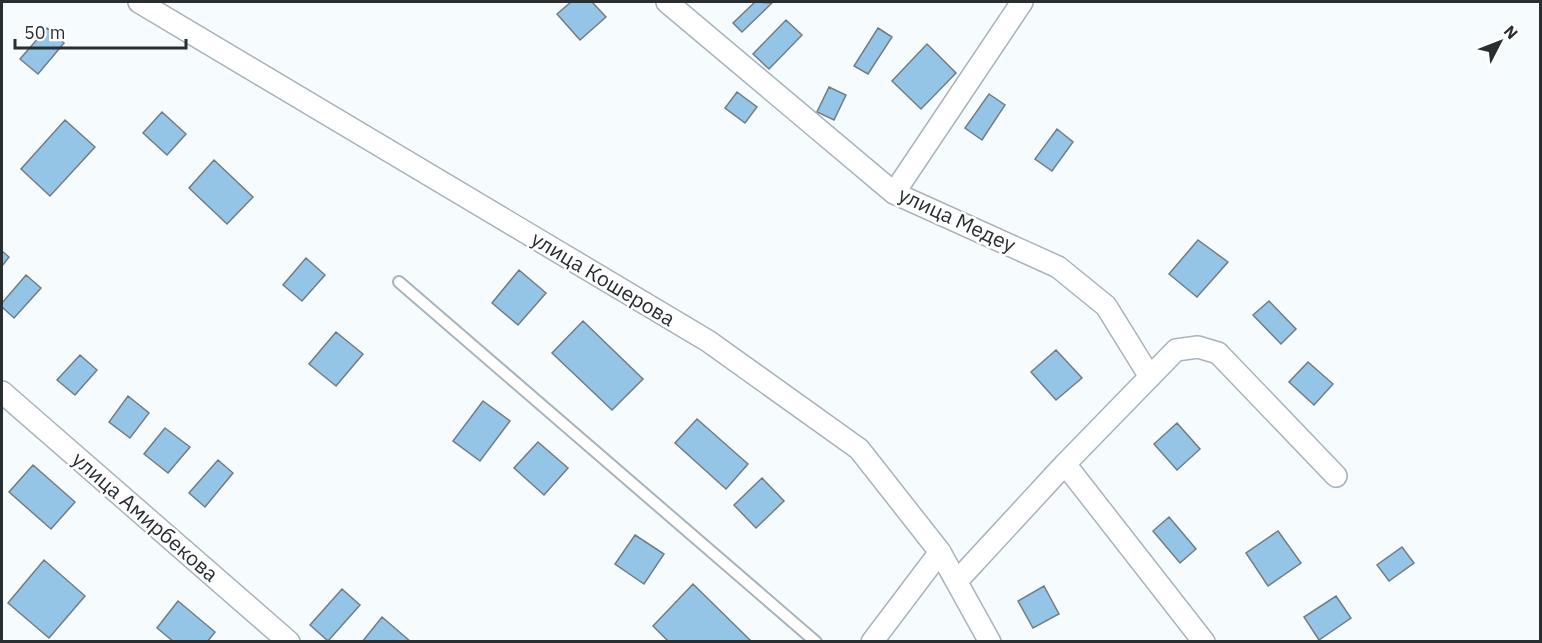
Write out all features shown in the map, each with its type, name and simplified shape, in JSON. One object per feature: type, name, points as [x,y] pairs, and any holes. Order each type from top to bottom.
[{"type":"street","name":"улица Кошерова","points":[[139,2],[708,341],[860,449],[940,552],[990,642]]},
{"type":"street","name":"улица Медеу","points":[[667,2],[894,193],[1058,267],[1106,306],[1150,377]]},
{"type":"street","points":[[894,193],[1022,2]]},
{"type":"street","points":[[957,581],[1065,464],[1176,350],[1198,347],[1218,353],[1336,476]]},
{"type":"street","name":"улица Амирбекова","points":[[2,392],[289,642]]},
{"type":"street","points":[[1065,464],[1204,642]]},
{"type":"street","points":[[872,642],[940,552]]},
{"type":"lane","points":[[399,282],[816,642]]},
{"type":"building","points":[[571,2],[592,2],[606,17],[580,40],[557,14]]},
{"type":"building","points":[[755,2],[772,3],[742,32],[733,23]]},
{"type":"building","points":[[786,20],[802,35],[769,69],[753,54]]},
{"type":"building","points":[[47,28],[64,43],[38,74],[20,59]]},
{"type":"building","points":[[878,28],[892,37],[868,74],[854,66]]},
{"type":"building","points":[[927,44],[956,73],[921,109],[892,81]]},
{"type":"building","points":[[829,87],[846,95],[834,120],[817,112]]},
{"type":"building","points":[[737,92],[757,107],[745,123],[725,108]]},
{"type":"building","points":[[989,94],[1005,105],[982,140],[965,128]]},
{"type":"building","points":[[162,112],[186,134],[167,155],[143,133]]},
{"type":"building","points":[[65,120],[95,147],[50,196],[21,169]]},
{"type":"building","points":[[1057,129],[1073,142],[1052,171],[1035,159]]},
{"type":"building","points":[[214,160],[253,197],[227,224],[189,188]]},
{"type":"building","points":[[1198,240],[1228,262],[1197,297],[1169,274]]},
{"type":"building","points":[[2,251],[9,257],[2,266]]},
{"type":"building","points":[[306,258],[325,275],[302,301],[283,285]]},
{"type":"building","points":[[519,270],[546,293],[518,325],[492,303]]},
{"type":"building","points":[[26,275],[41,288],[14,318],[2,307],[2,303]]},
{"type":"building","points":[[1269,301],[1296,329],[1281,344],[1253,315]]},
{"type":"building","points":[[583,321],[643,379],[612,410],[552,353]]},
{"type":"building","points":[[336,332],[363,354],[336,386],[309,364]]},
{"type":"building","points":[[1056,350],[1082,378],[1056,400],[1031,372]]},
{"type":"building","points":[[80,355],[97,370],[75,395],[57,380]]},
{"type":"building","points":[[1308,362],[1333,384],[1314,405],[1289,382]]},
{"type":"building","points":[[128,396],[149,413],[130,438],[109,422]]},
{"type":"building","points":[[483,401],[510,421],[480,461],[453,441]]},
{"type":"building","points":[[697,419],[748,464],[726,489],[675,443]]},
{"type":"building","points":[[1177,423],[1200,449],[1177,470],[1154,444]]},
{"type":"building","points":[[165,428],[190,447],[168,473],[144,454]]},
{"type":"building","points":[[538,442],[568,468],[544,495],[514,468]]},
{"type":"building","points":[[218,460],[233,473],[205,507],[189,493]]},
{"type":"building","points":[[33,465],[75,502],[51,529],[9,492]]},
{"type":"building","points":[[762,478],[784,501],[756,528],[734,505]]},
{"type":"building","points":[[1169,517],[1196,549],[1180,563],[1153,531]]},
{"type":"building","points":[[1278,531],[1301,563],[1268,586],[1246,553]]},
{"type":"building","points":[[635,535],[664,554],[644,584],[615,564]]},
{"type":"building","points":[[1402,547],[1414,563],[1389,581],[1377,565]]},
{"type":"building","points":[[44,560],[85,596],[49,638],[8,603]]},
{"type":"building","points":[[693,584],[752,642],[669,642],[653,626]]},
{"type":"building","points":[[1044,586],[1059,614],[1033,628],[1018,601]]},
{"type":"building","points":[[342,589],[360,605],[328,641],[310,625]]},
{"type":"building","points":[[1336,596],[1351,618],[1319,640],[1304,617]]},
{"type":"building","points":[[178,601],[215,632],[207,642],[174,642],[157,628]]},
{"type":"building","points":[[382,617],[411,642],[362,642]]}]
